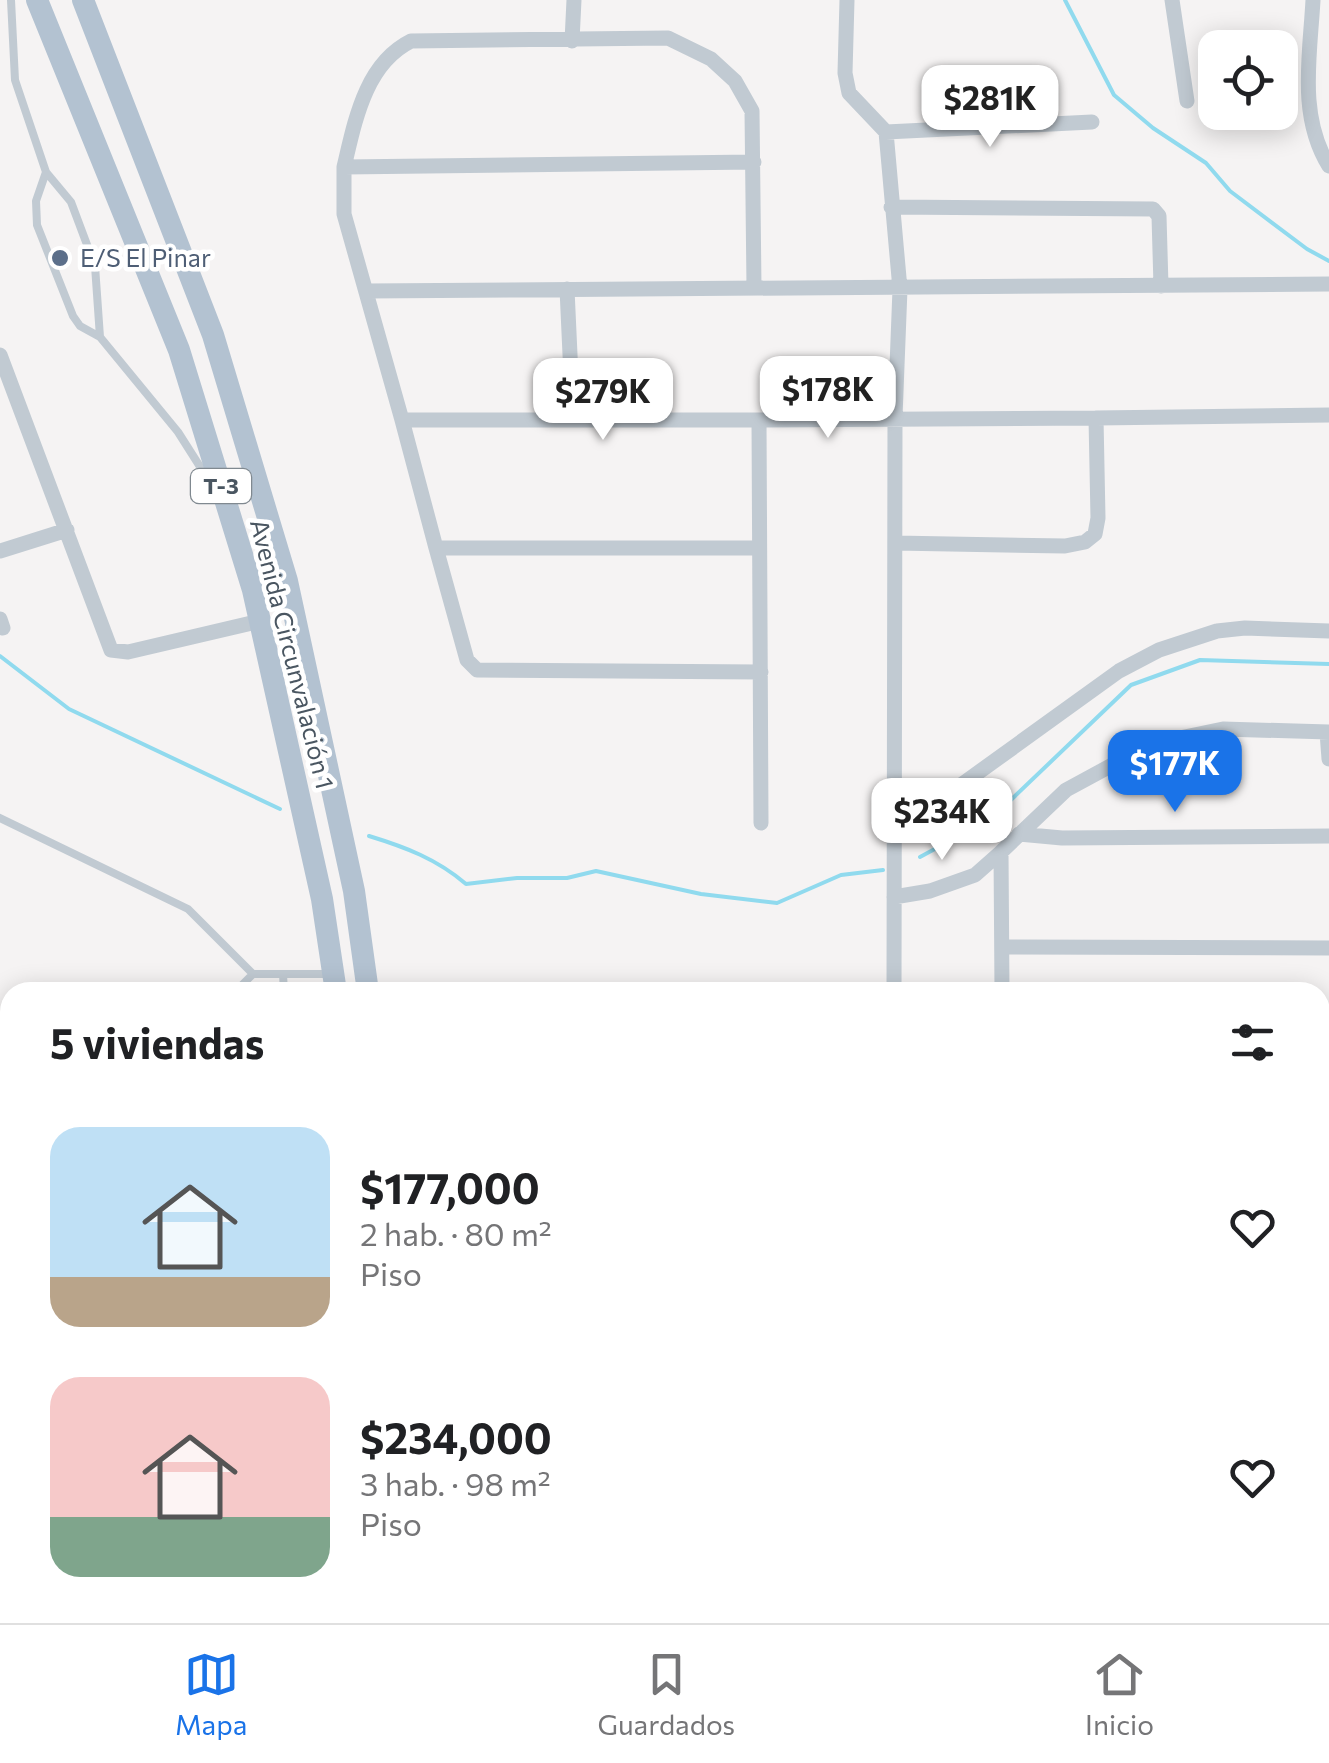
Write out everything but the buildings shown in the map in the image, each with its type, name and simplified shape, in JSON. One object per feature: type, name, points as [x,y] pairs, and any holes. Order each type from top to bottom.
[{"type":"main road","name":"Avenida Circunvalación 1","points":[[37,0],[179,350],[228,510],[260,621],[322,899],[334,982]]},
{"type":"main road","name":"Avenida Circunvalación 1","points":[[82,0],[213,336],[287,581],[354,890],[367,982]]},
{"type":"street","points":[[572,41],[574,0]]},
{"type":"street","points":[[847,0],[845,73],[849,93],[886,132],[900,288],[894,982]]},
{"type":"street","points":[[1172,0],[1187,100]]},
{"type":"street","points":[[1312,0],[1310,118],[1319,150],[1329,166]]},
{"type":"street","points":[[754,287],[752,111],[735,81],[711,59],[668,38],[411,41],[385,61],[358,105],[344,167],[344,214],[467,660],[477,670],[760,672]]},
{"type":"street","points":[[1310,118],[1329,117]]},
{"type":"street","points":[[886,132],[1092,122]]},
{"type":"street","points":[[344,167],[754,162]]},
{"type":"street","points":[[891,208],[1153,209],[1159,216],[1160,286]]},
{"type":"street","points":[[367,291],[1328,284],[1329,304]]},
{"type":"street","points":[[567,288],[573,420]]},
{"type":"street","points":[[0,355],[111,650],[128,652],[260,621]]},
{"type":"street","points":[[402,420],[1329,415]]},
{"type":"street","points":[[895,543],[1066,546],[1085,542],[1095,534],[1098,518],[1096,418]]},
{"type":"street","points":[[760,420],[760,823]]},
{"type":"street","points":[[0,550],[67,530]]},
{"type":"street","points":[[436,548],[759,548]]},
{"type":"street","points":[[894,810],[925,807],[943,798],[1119,671],[1168,646],[1217,630],[1329,631]]},
{"type":"street","points":[[894,896],[930,891],[975,875],[1066,790],[1151,744],[1223,728],[1328,732],[1329,759]]},
{"type":"street","points":[[1019,834],[1062,838],[1329,836]]},
{"type":"street","points":[[1001,852],[1002,982]]},
{"type":"street","points":[[1002,947],[1329,948]]},
{"type":"lane","points":[[11,0],[15,80],[46,172],[71,202],[95,266],[100,337]]},
{"type":"lane","points":[[46,172],[36,201],[37,225],[72,316],[80,326],[100,337],[178,432],[228,510]]},
{"type":"lane","points":[[0,818],[188,909],[253,974],[284,974],[324,982]]},
{"type":"lane","points":[[245,982],[253,974]]},
{"type":"lane","points":[[284,974],[284,982]]},
{"type":"waterway","points":[[1065,0],[1114,95],[1153,128],[1206,163],[1230,191],[1329,261]]},
{"type":"waterway","points":[[0,656],[69,709],[280,809]]},
{"type":"waterway","points":[[920,857],[992,818],[1131,685],[1200,660],[1329,664]]},
{"type":"waterway","points":[[369,836],[420,855],[466,884],[567,878],[596,871],[701,894],[777,903],[841,875],[883,870]]},
{"type":"place","name":"E/S El Pinar","points":[[60,258]]}]
